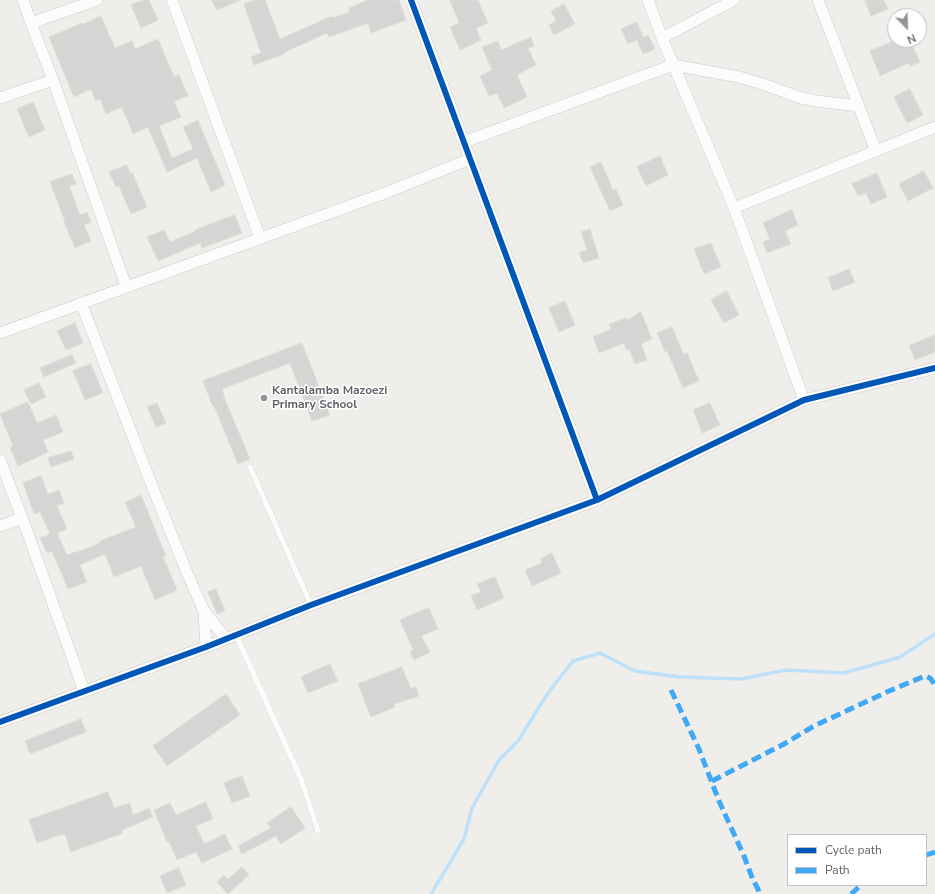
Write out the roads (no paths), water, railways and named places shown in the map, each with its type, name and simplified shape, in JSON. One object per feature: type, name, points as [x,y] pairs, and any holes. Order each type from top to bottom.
[{"type":"street","points":[[23,0],[126,286]]},
{"type":"street","points":[[31,23],[97,0]]},
{"type":"street","points":[[172,0],[260,238]]},
{"type":"street","points":[[411,0],[597,500]]},
{"type":"street","points":[[648,0],[673,65],[734,208],[804,400]]},
{"type":"street","points":[[662,38],[734,0]]},
{"type":"street","points":[[818,0],[876,151]]},
{"type":"street","points":[[464,142],[673,65],[739,76],[801,98],[859,106]]},
{"type":"street","points":[[0,98],[53,80]]},
{"type":"street","points":[[734,208],[935,127]]},
{"type":"street","points":[[1,329],[81,303],[385,193],[470,159]]},
{"type":"street","points":[[81,303],[154,491],[204,611],[206,647]]},
{"type":"street","points":[[0,722],[206,647],[311,604],[597,500],[804,400],[935,368]]},
{"type":"street","points":[[0,460],[84,691]]},
{"type":"street","points":[[0,526],[22,518]]},
{"type":"street","points":[[204,611],[231,637]]},
{"type":"lane","points":[[250,467],[311,604]]},
{"type":"lane","points":[[231,637],[301,779],[318,831]]},
{"type":"waterway","points":[[431,894],[464,839],[472,808],[499,760],[518,741],[548,693],[573,661],[600,653],[635,671],[679,677],[741,679],[786,670],[844,673],[900,657],[935,634]]},
{"type":"place","name":"Kantalamba Mazoezi Primary School","points":[[264,398]]}]
